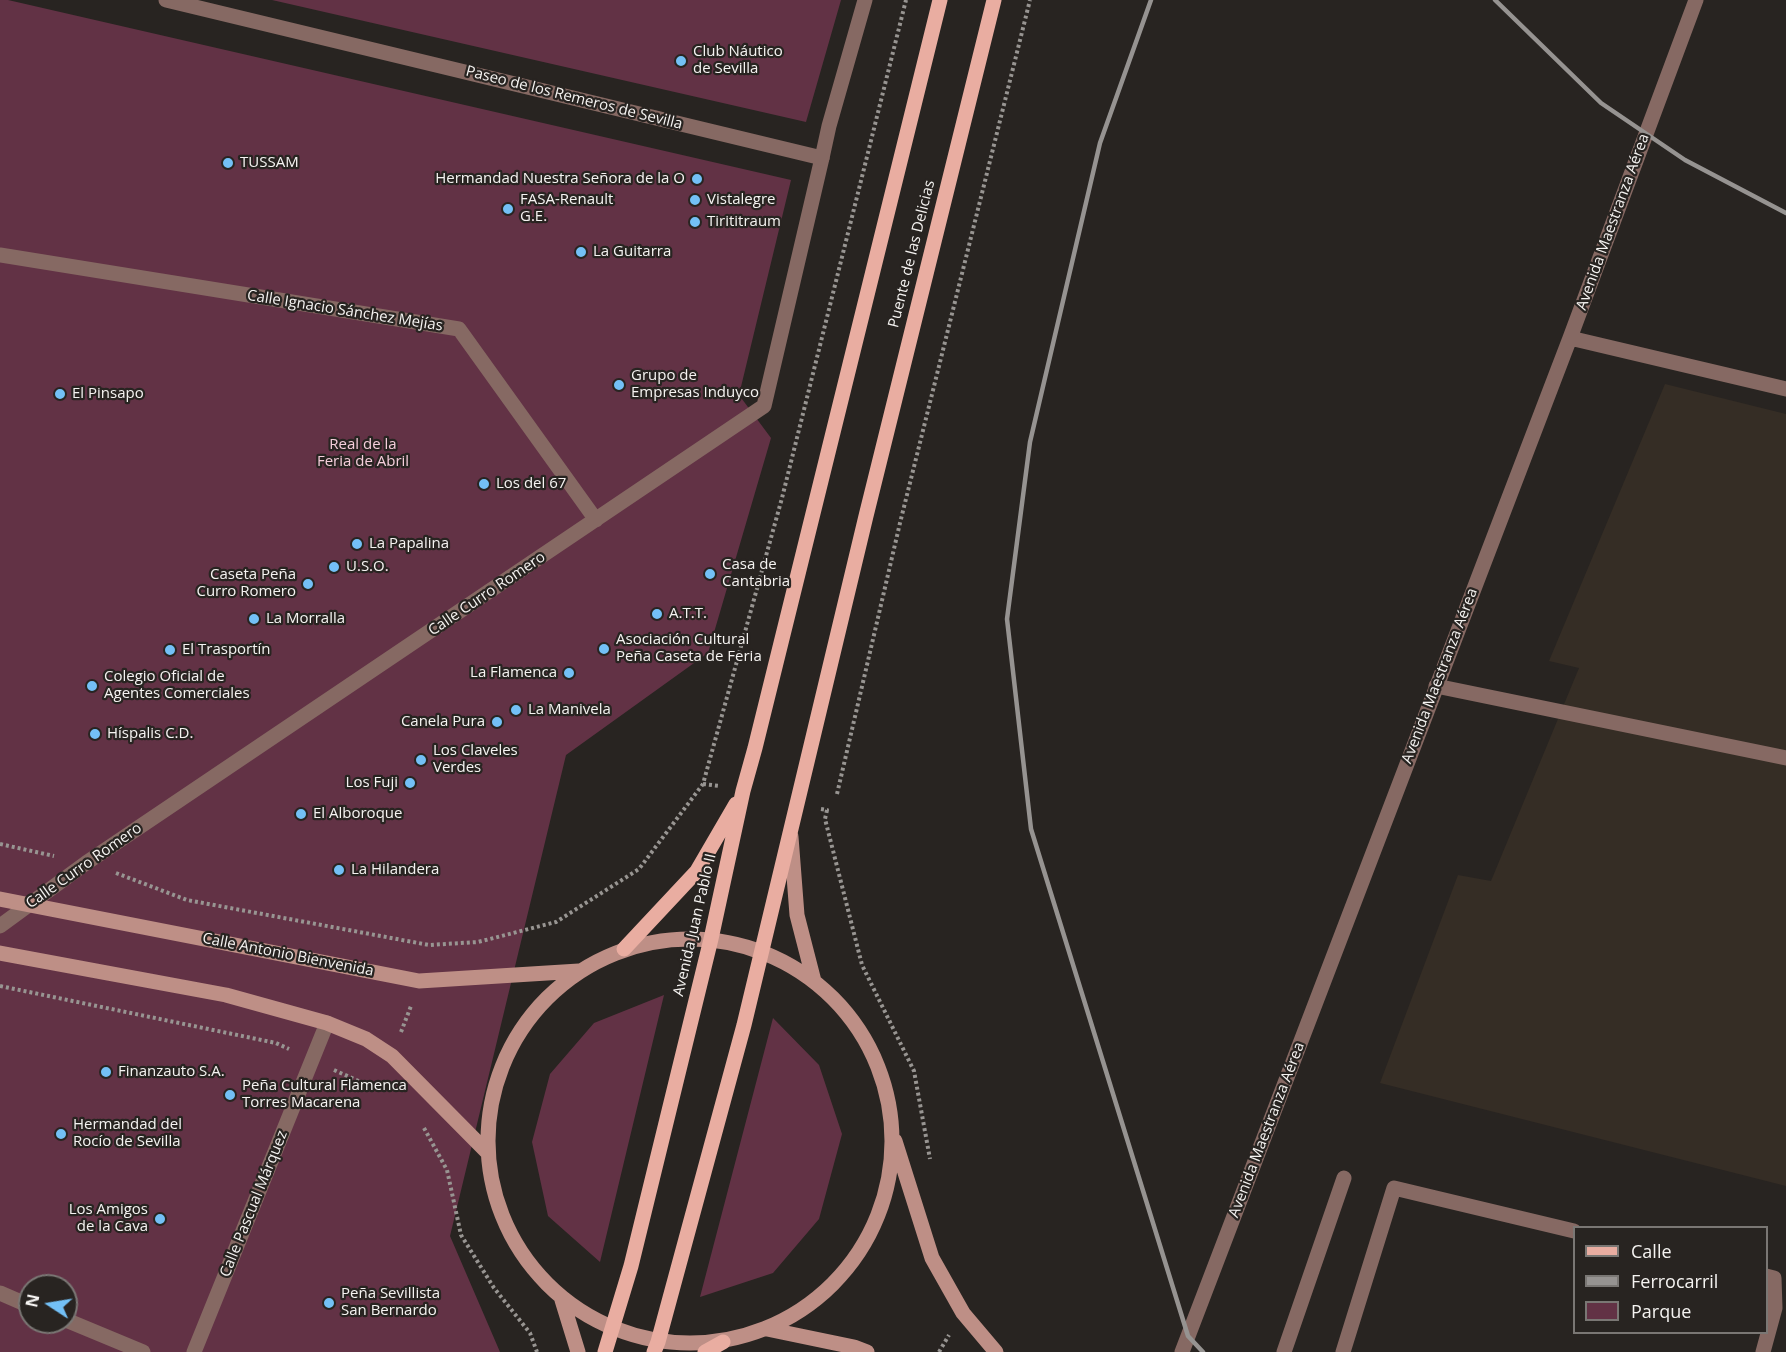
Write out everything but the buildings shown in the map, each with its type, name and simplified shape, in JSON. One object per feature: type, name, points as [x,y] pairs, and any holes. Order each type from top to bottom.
[{"type":"main road","name":"Avenida Juan Pablo II","points":[[605,1352],[631,1266],[711,939],[743,791],[940,0]]},
{"type":"main road","name":"Puente de las Delicias","points":[[790,832],[994,0]]},
{"type":"main road","points":[[624,949],[697,870],[743,791]]},
{"type":"main road","points":[[656,1347],[744,1025],[790,832]]},
{"type":"main road","points":[[790,832],[797,915],[814,981]]},
{"type":"main road","name":"Calle Antonio Bienvenida","points":[[0,899],[419,981],[579,971]]},
{"type":"main road","points":[[723,1342],[656,1347],[612,1330],[562,1300],[524,1259],[498,1208],[487,1152],[491,1099],[509,1049],[538,1006],[579,971],[624,949],[652,941],[681,938],[711,939],[761,951],[789,964],[814,981],[844,1011],[868,1046],[884,1087],[891,1129],[932,1258],[963,1313],[996,1352]]},
{"type":"main road","points":[[0,953],[226,995],[327,1023],[366,1039],[392,1056],[487,1152]]},
{"type":"main road","points":[[705,1352],[723,1342],[767,1329],[799,1312],[827,1290],[851,1263],[870,1233],[883,1200],[891,1165],[891,1129]]},
{"type":"main road","points":[[562,1300],[578,1352]]},
{"type":"main road","points":[[767,1329],[854,1347],[867,1352]]},
{"type":"street","name":"Paseo de los Remeros de Sevilla","points":[[166,0],[187,2],[822,158]]},
{"type":"street","points":[[822,158],[865,0]]},
{"type":"street","name":"Avenida Maestranza Aérea","points":[[1183,1352],[1570,338],[1696,0]]},
{"type":"street","name":"Calle Curro Romero","points":[[0,926],[86,863],[764,406],[822,158]]},
{"type":"street","name":"Calle Ignacio Sánchez Mejías","points":[[0,255],[459,329],[596,520]]},
{"type":"street","points":[[1570,338],[1786,389]]},
{"type":"street","points":[[1437,686],[1784,756]]},
{"type":"street","name":"Calle Pascual Márquez","points":[[194,1352],[327,1023]]},
{"type":"street","points":[[1284,1352],[1344,1178]]},
{"type":"street","points":[[1343,1352],[1394,1188],[1573,1231]]},
{"type":"street","points":[[1768,1276],[1774,1278],[1775,1308],[1768,1334]]},
{"type":"street","points":[[0,1293],[18,1301]]},
{"type":"street","points":[[78,1325],[143,1352]]},
{"type":"street","points":[[1763,1352],[1768,1334]]},
{"type":"path","points":[[113,872],[188,900],[429,945],[478,942],[556,922],[639,869],[703,784],[782,498],[906,0]]},
{"type":"path","points":[[837,794],[900,523],[1030,0]]},
{"type":"path","points":[[703,784],[717,785]]},
{"type":"path","points":[[827,810],[825,819],[862,965],[914,1071],[932,1170]]},
{"type":"path","points":[[0,844],[57,857]]},
{"type":"path","points":[[428,953],[429,945]]},
{"type":"path","points":[[0,986],[276,1043],[365,1084]]},
{"type":"path","points":[[402,1028],[413,998]]},
{"type":"path","points":[[419,1123],[427,1131],[447,1170],[461,1235],[494,1288],[530,1333],[537,1352]]},
{"type":"shaded area","points":[[1665,384],[1786,414],[1786,1186],[1380,1083],[1458,875],[1491,881],[1579,668],[1549,661]]},
{"type":"green space","name":"Real de la Feria de Abril","points":[[0,0],[791,180],[739,395],[771,438],[708,653],[566,755],[450,1236],[500,1352],[0,1352]]},
{"type":"green space","name":"Club Náutico de Sevilla","points":[[272,0],[841,0],[806,122]]},
{"type":"green space","points":[[664,995],[600,1262],[548,1216],[532,1142],[550,1074],[594,1023]]},
{"type":"green space","points":[[773,1018],[819,1065],[842,1134],[819,1219],[773,1273],[700,1297]]},
{"type":"railway","points":[[1151,0],[1100,143],[1030,442],[1007,619],[1031,829],[1188,1336],[1203,1352]]},
{"type":"railway","points":[[1495,0],[1601,103],[1685,160],[1786,213]]},
{"type":"place","name":"Club Náutico de Sevilla","points":[[681,61]]},
{"type":"place","name":"TUSSAM","points":[[228,163]]},
{"type":"place","name":"Hermandad Nuestra Señora de la O","points":[[697,179]]},
{"type":"place","name":"Vistalegre","points":[[695,200]]},
{"type":"place","name":"FASA-Renault G.E.","points":[[508,209]]},
{"type":"place","name":"Tirititraum","points":[[695,222]]},
{"type":"place","name":"La Guitarra","points":[[581,252]]},
{"type":"place","name":"Grupo de Empresas Induyco","points":[[619,385]]},
{"type":"place","name":"El Pinsapo","points":[[60,394]]},
{"type":"place","name":"Los del 67","points":[[484,484]]},
{"type":"place","name":"La Papalina","points":[[357,544]]},
{"type":"place","name":"U.S.O.","points":[[334,567]]},
{"type":"place","name":"Casa de Cantabria","points":[[710,574]]},
{"type":"place","name":"Caseta Peña Curro Romero","points":[[308,584]]},
{"type":"place","name":"A.T.T.","points":[[657,614]]},
{"type":"place","name":"La Morralla","points":[[254,619]]},
{"type":"place","name":"Asociación Cultural Peña Caseta de Feria","points":[[604,649]]},
{"type":"place","name":"El Trasportín","points":[[170,650]]},
{"type":"place","name":"La Flamenca","points":[[569,673]]},
{"type":"place","name":"Colegio Oficial de Agentes Comerciales","points":[[92,686]]},
{"type":"place","name":"La Manivela","points":[[516,710]]},
{"type":"place","name":"Canela Pura","points":[[497,722]]},
{"type":"place","name":"Híspalis C.D.","points":[[95,734]]},
{"type":"place","name":"Los Claveles Verdes","points":[[421,760]]},
{"type":"place","name":"Los Fuji","points":[[410,783]]},
{"type":"place","name":"El Alboroque","points":[[301,814]]},
{"type":"place","name":"La Hilandera","points":[[339,870]]},
{"type":"place","name":"Finanzauto S.A.","points":[[106,1072]]},
{"type":"place","name":"Peña Cultural Flamenca Torres Macarena","points":[[230,1095]]},
{"type":"place","name":"Hermandad del Rocío de Sevilla","points":[[61,1134]]},
{"type":"place","name":"Los Amigos de la Cava","points":[[160,1219]]},
{"type":"place","name":"Peña Sevillista San Bernardo","points":[[329,1303]]}]
